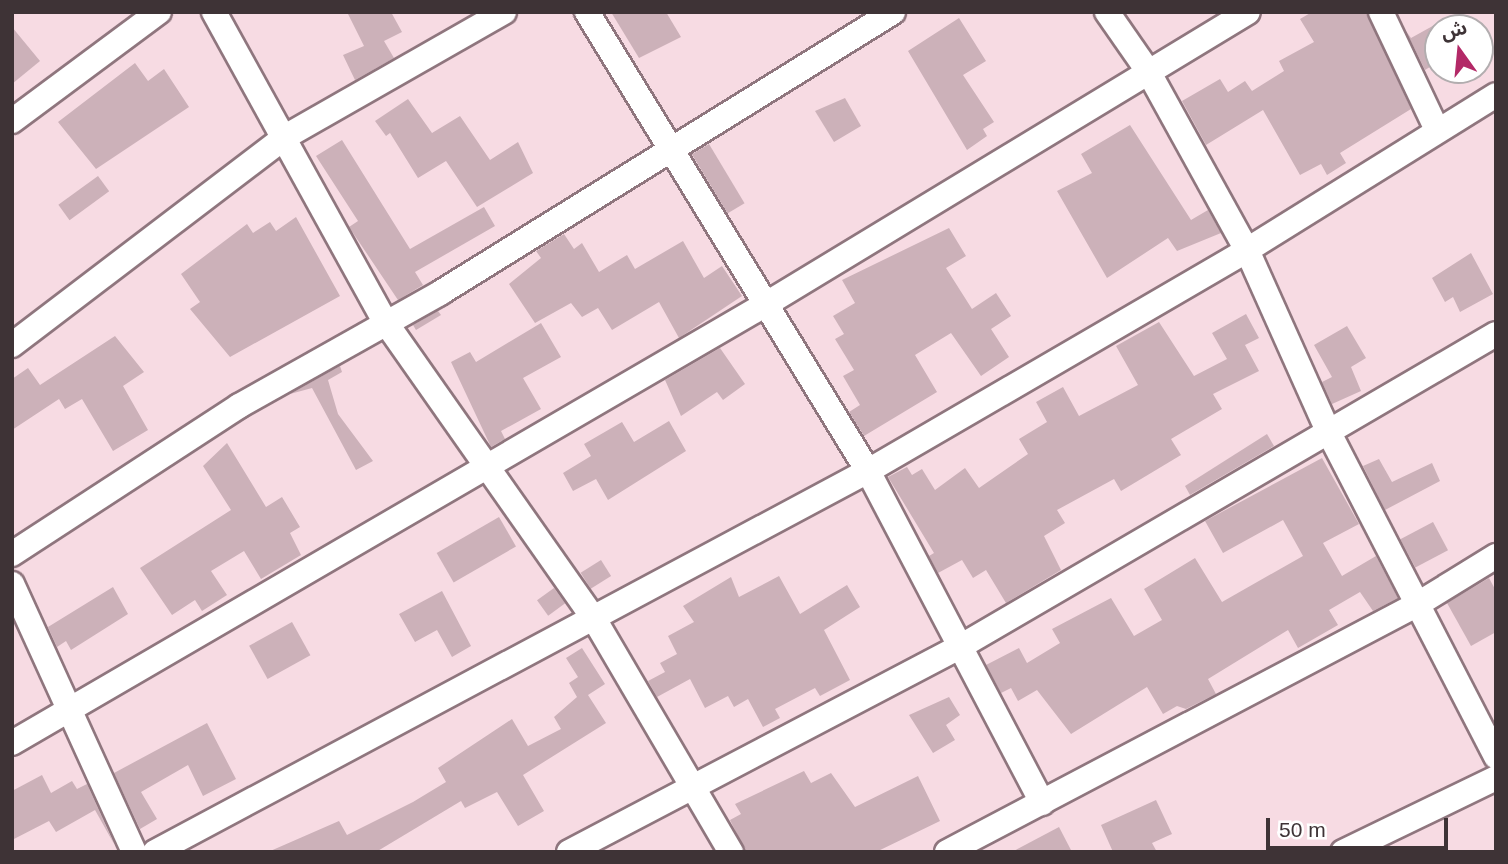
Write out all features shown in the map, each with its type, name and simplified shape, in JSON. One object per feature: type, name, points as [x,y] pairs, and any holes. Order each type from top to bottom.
[{"type":"street","points":[[12,121],[159,12]]},
{"type":"street","points":[[214,12],[384,320],[482,464],[593,617],[731,852]]},
{"type":"street","points":[[12,345],[285,137],[503,12]]},
{"type":"street","points":[[587,12],[668,147],[768,303],[868,471],[958,649],[1042,803]]},
{"type":"street","points":[[12,555],[384,320],[440,293],[668,147],[894,12]]},
{"type":"street","points":[[1107,12],[1148,71],[1247,250],[1329,433],[1492,741]]},
{"type":"street","points":[[12,743],[68,705],[482,464],[768,303],[1248,12]]},
{"type":"street","points":[[1381,12],[1437,130]]},
{"type":"street","points":[[155,852],[868,471],[1247,250],[1496,94]]},
{"type":"street","points":[[569,852],[958,649],[1496,334]]},
{"type":"street","points":[[947,852],[1418,604],[1496,556]]},
{"type":"street","points":[[12,584],[134,852]]},
{"type":"street","points":[[1343,852],[1496,778]]},
{"type":"building","points":[[347,12],[391,12],[402,32],[384,41],[394,58],[355,80],[343,55],[364,46]]},
{"type":"building","points":[[611,12],[666,12],[681,37],[639,58]]},
{"type":"building","points":[[1312,12],[1366,12],[1411,109],[1340,153],[1346,163],[1327,175],[1321,164],[1300,175],[1263,110],[1206,145],[1182,101],[1220,79],[1228,92],[1245,81],[1252,91],[1284,71],[1279,61],[1314,42],[1300,19]]},
{"type":"building","points":[[959,18],[986,61],[963,75],[994,122],[983,129],[987,136],[967,150],[908,51]]},
{"type":"building","points":[[12,27],[40,61],[12,84]]},
{"type":"building","points":[[1406,31],[1411,38],[1424,31],[1424,68]]},
{"type":"building","points":[[135,63],[148,81],[164,69],[189,107],[96,169],[58,122]]},
{"type":"building","points":[[845,98],[861,126],[834,142],[815,111]]},
{"type":"building","points":[[408,99],[432,133],[460,116],[490,160],[518,142],[533,173],[477,207],[446,161],[418,178],[390,133],[386,136],[375,121]]},
{"type":"building","points":[[1130,125],[1191,220],[1208,210],[1221,233],[1177,251],[1168,238],[1107,278],[1057,191],[1092,173],[1081,154]]},
{"type":"building","points":[[342,140],[410,249],[484,207],[495,226],[415,272],[423,285],[398,300],[349,227],[358,221],[316,156]]},
{"type":"building","points":[[709,144],[745,203],[727,213],[692,154]]},
{"type":"building","points":[[98,176],[109,191],[70,220],[58,205]]},
{"type":"building","points":[[296,217],[340,296],[230,357],[190,309],[200,302],[181,274],[247,224],[253,233],[270,222],[276,231]]},
{"type":"building","points":[[949,228],[966,256],[946,268],[972,309],[996,293],[1011,316],[991,329],[1009,357],[981,376],[951,333],[915,355],[937,392],[864,436],[849,412],[860,405],[843,376],[854,370],[835,339],[844,334],[833,316],[855,303],[842,280]]},
{"type":"building","points":[[564,234],[574,249],[582,243],[599,272],[627,255],[635,269],[683,241],[704,278],[722,266],[742,296],[679,338],[659,302],[612,330],[598,308],[582,317],[571,303],[535,323],[509,284],[541,258],[536,251]]},
{"type":"building","points":[[1471,253],[1493,294],[1460,312],[1453,297],[1445,302],[1432,278]]},
{"type":"building","points":[[438,311],[441,315],[416,330],[413,325]]},
{"type":"building","points":[[1246,314],[1259,338],[1245,345],[1259,371],[1213,394],[1222,409],[1171,439],[1181,455],[1121,491],[1114,479],[1057,510],[1065,523],[1044,536],[1061,570],[1006,603],[986,570],[973,578],[962,560],[938,573],[929,556],[934,553],[888,477],[907,467],[912,475],[922,469],[935,490],[965,468],[979,488],[1028,454],[1019,439],[1047,422],[1036,402],[1063,387],[1079,416],[1138,385],[1116,346],[1159,322],[1194,376],[1227,359],[1212,333]]},
{"type":"building","points":[[541,323],[561,357],[523,378],[541,409],[501,431],[505,439],[491,447],[451,362],[470,352],[476,362]]},
{"type":"building","points":[[1347,326],[1366,358],[1351,367],[1361,391],[1332,404],[1322,382],[1332,377],[1314,345]]},
{"type":"building","points":[[115,336],[144,372],[123,386],[148,430],[113,451],[82,399],[65,409],[59,399],[12,430],[12,379],[28,368],[40,385]]},
{"type":"building","points":[[720,348],[745,384],[723,400],[717,392],[681,416],[665,380]]},
{"type":"building","points":[[340,366],[342,372],[328,380],[338,414],[373,461],[356,470],[312,388],[290,394]]},
{"type":"building","points":[[669,421],[686,451],[608,500],[596,479],[573,491],[563,473],[591,456],[584,444],[622,422],[634,442]]},
{"type":"building","points":[[1267,434],[1274,446],[1190,495],[1185,486]]},
{"type":"building","points":[[227,443],[266,507],[282,497],[300,527],[290,533],[301,555],[261,579],[244,551],[211,571],[227,595],[202,611],[195,600],[172,615],[140,568],[231,510],[203,466]]},
{"type":"building","points":[[1322,458],[1359,524],[1323,543],[1342,576],[1376,556],[1398,598],[1373,611],[1360,592],[1329,610],[1338,625],[1298,648],[1288,630],[1208,679],[1216,694],[1186,709],[1177,706],[1163,714],[1147,687],[1071,734],[1037,690],[1018,701],[1011,688],[1001,693],[986,665],[1019,648],[1027,663],[1060,643],[1052,629],[1111,598],[1134,636],[1162,620],[1144,589],[1195,558],[1222,602],[1303,556],[1283,520],[1223,553],[1205,521]]},
{"type":"building","points":[[1379,459],[1392,482],[1432,463],[1440,481],[1385,510],[1363,466]]},
{"type":"building","points":[[499,517],[516,546],[454,582],[437,553]]},
{"type":"building","points":[[1433,522],[1448,550],[1415,568],[1400,539]]},
{"type":"building","points":[[601,560],[611,576],[591,589],[581,573]]},
{"type":"building","points":[[779,576],[800,614],[847,585],[860,607],[824,630],[850,680],[820,696],[815,688],[775,709],[780,718],[763,727],[748,699],[734,707],[728,696],[705,708],[690,679],[657,697],[648,681],[665,672],[660,663],[677,654],[668,636],[694,622],[683,606],[731,577],[739,597]]},
{"type":"building","points":[[1489,578],[1496,591],[1496,632],[1471,646],[1447,603]]},
{"type":"building","points":[[113,587],[128,614],[71,650],[66,641],[57,647],[48,627]]},
{"type":"building","points":[[554,588],[565,603],[548,616],[537,600]]},
{"type":"building","points":[[442,591],[471,646],[452,657],[437,630],[415,642],[399,614]]},
{"type":"building","points":[[292,622],[310,655],[268,679],[249,646]]},
{"type":"building","points":[[582,648],[605,684],[588,695],[606,723],[523,775],[544,811],[518,826],[497,792],[465,808],[461,801],[376,852],[268,852],[339,821],[347,835],[413,802],[446,782],[438,768],[512,719],[528,746],[561,729],[554,717],[577,697],[569,683],[578,677],[566,658]]},
{"type":"building","points":[[949,697],[960,715],[946,725],[955,740],[933,753],[909,715]]},
{"type":"building","points":[[207,723],[236,779],[203,796],[188,765],[141,792],[157,819],[140,829],[114,773]]},
{"type":"building","points":[[804,771],[811,783],[831,773],[855,807],[918,776],[940,821],[876,852],[746,852],[730,820],[741,814],[735,804]]},
{"type":"building","points":[[42,775],[51,793],[72,781],[77,789],[87,784],[114,844],[95,810],[56,832],[49,821],[12,840],[12,791]]},
{"type":"building","points":[[1156,800],[1172,834],[1152,843],[1157,852],[1113,852],[1101,825]]},
{"type":"building","points":[[1059,827],[1072,852],[1012,852]]}]
